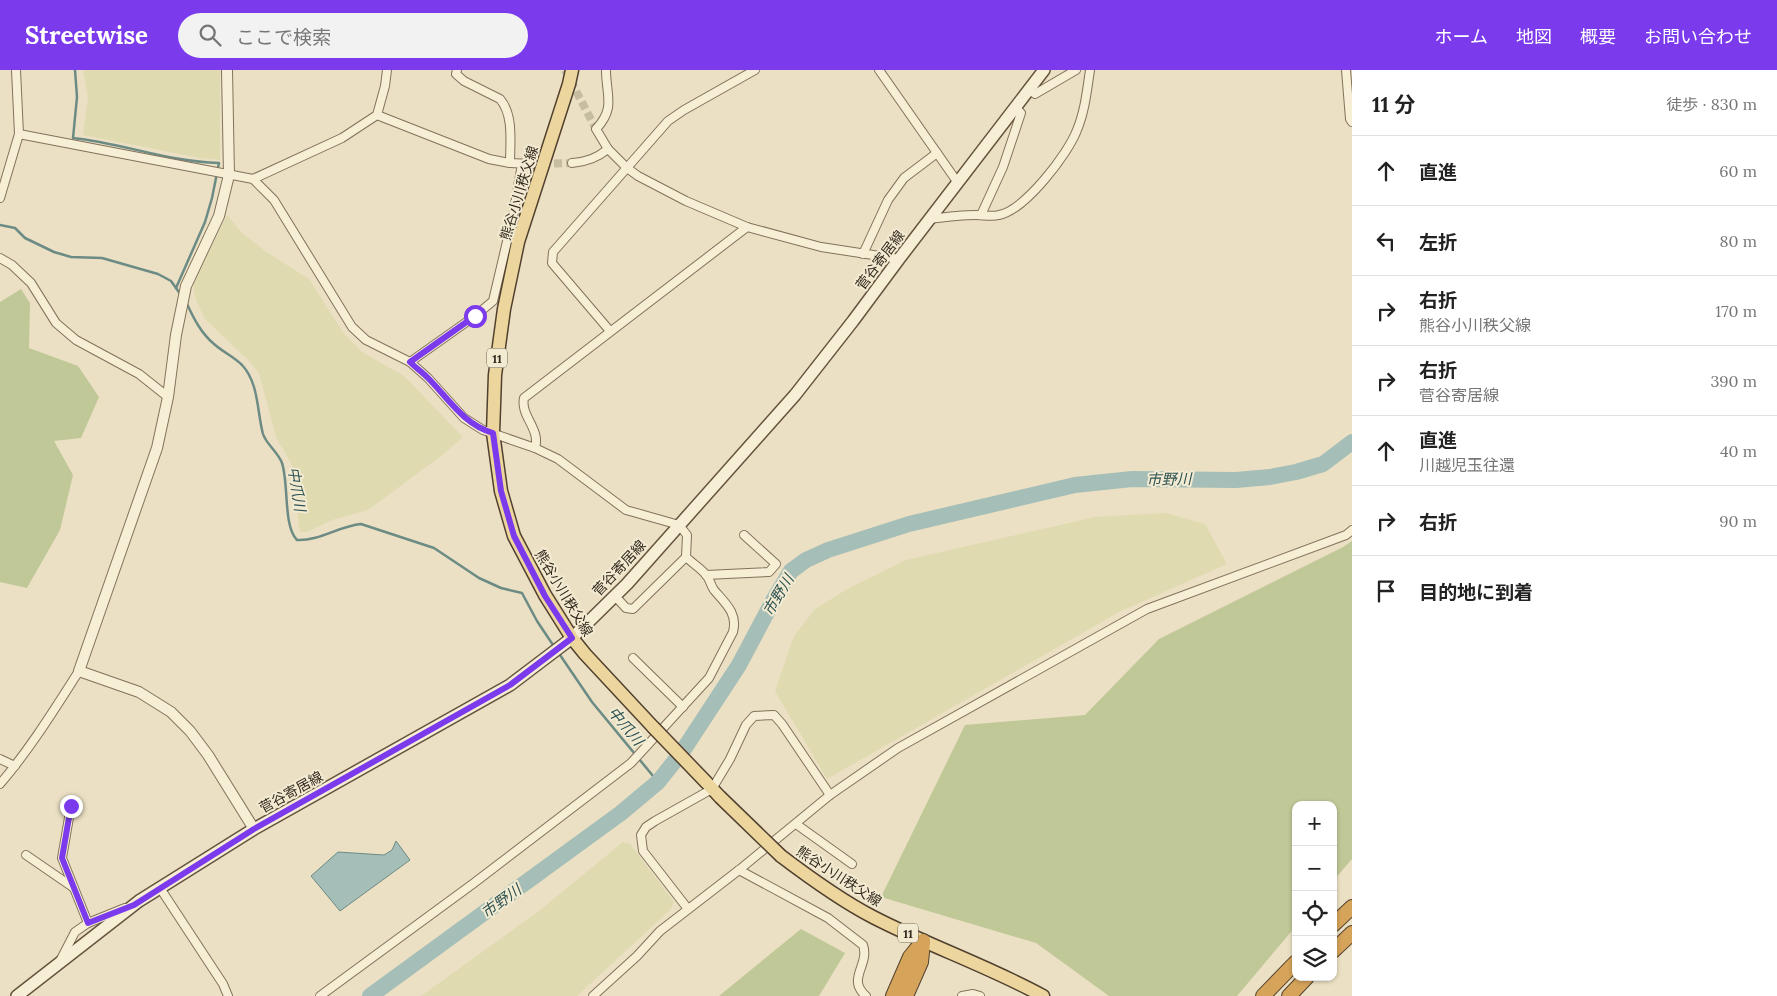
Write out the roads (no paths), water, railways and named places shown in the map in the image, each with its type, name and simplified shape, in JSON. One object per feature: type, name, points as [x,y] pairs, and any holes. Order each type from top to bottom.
[{"type":"highway","points":[[1337,921],[1352,908]]},
{"type":"highway","points":[[1337,947],[1352,933]]},
{"type":"highway","points":[[893,996],[910,957],[923,941]]},
{"type":"highway","points":[[906,996],[921,962],[923,941]]},
{"type":"highway","points":[[1263,996],[1292,966]]},
{"type":"highway","points":[[1289,996],[1303,981]]},
{"type":"main road","name":"熊谷小川秩父線","points":[[572,70],[518,242],[504,309],[495,375],[493,433],[501,491],[514,536],[545,596],[584,654],[713,789],[781,856],[810,878],[872,917],[986,967],[1043,996]]},
{"type":"main road","name":"菅谷寄居線","points":[[16,996],[134,905],[160,888],[254,829],[510,685],[572,638],[615,596],[794,395],[853,321],[1044,70]]},
{"type":"street","points":[[0,198],[19,134],[16,70]]},
{"type":"street","points":[[0,784],[15,766],[79,671],[157,448],[168,397],[176,335],[186,286],[219,216],[229,175],[227,70]]},
{"type":"street","points":[[19,134],[253,179],[342,138],[377,115],[385,86],[387,70]]},
{"type":"street","points":[[457,70],[456,74],[464,81],[500,99],[504,104],[509,121],[510,163]]},
{"type":"street","points":[[606,70],[609,107],[604,120],[596,129],[608,149],[638,176],[686,201],[747,227],[821,247],[899,259]]},
{"type":"street","points":[[610,331],[555,266],[552,258],[553,252],[668,121],[755,70]]},
{"type":"street","points":[[879,70],[958,183]]},
{"type":"street","points":[[1028,89],[1035,94],[1076,70],[1088,80]]},
{"type":"street","points":[[930,218],[998,215],[1011,210],[1032,193],[1067,150],[1077,130],[1084,107],[1090,70]]},
{"type":"street","points":[[1346,70],[1350,119],[1352,122]]},
{"type":"street","points":[[981,215],[1003,167],[1021,113],[1015,107]]},
{"type":"street","points":[[377,115],[467,152],[489,159],[510,163],[532,164]]},
{"type":"street","points":[[572,164],[587,162],[608,149]]},
{"type":"street","points":[[863,254],[888,200],[904,178],[937,153]]},
{"type":"street","points":[[410,362],[493,301],[513,216],[522,164]]},
{"type":"street","points":[[253,179],[274,200],[352,326],[366,340],[410,362],[428,378],[464,418],[483,430],[534,448],[558,459],[626,510],[679,525],[687,535],[686,557],[633,609],[626,608],[615,596]]},
{"type":"street","points":[[534,448],[537,441],[522,405],[524,398],[747,227]]},
{"type":"street","points":[[0,258],[12,265],[31,284],[56,323],[76,340],[139,374],[168,397]]},
{"type":"street","points":[[593,996],[637,956],[660,931],[739,870],[830,795],[898,748],[1147,609],[1292,556],[1346,535],[1352,530]]},
{"type":"street","points":[[706,575],[768,572],[776,564],[744,536]]},
{"type":"street","points":[[320,996],[474,883],[631,763],[709,678],[735,625],[731,608],[712,588],[706,575],[686,557]]},
{"type":"street","points":[[633,658],[683,707]]},
{"type":"street","points":[[79,671],[139,692],[171,712],[190,731],[208,755],[254,829]]},
{"type":"street","points":[[688,909],[643,851],[641,835],[646,827],[655,820],[713,789],[746,725],[754,716],[774,715],[830,795]]},
{"type":"street","points":[[0,759],[15,766]]},
{"type":"street","points":[[71,806],[62,858],[88,923]]},
{"type":"street","points":[[796,824],[852,864]]},
{"type":"street","points":[[26,855],[74,888]]},
{"type":"street","points":[[739,870],[828,918],[863,945],[865,956],[858,978],[858,986],[866,996]]},
{"type":"street","points":[[160,888],[224,984],[228,996]]},
{"type":"street","points":[[58,964],[75,932],[88,923],[134,905]]},
{"type":"street","points":[[962,996],[973,994],[980,996]]},
{"type":"water","points":[[396,841],[410,860],[340,911],[311,876],[338,852],[384,855],[392,850]]},
{"type":"waterway","name":"中爪川","points":[[75,70],[77,97],[73,138],[91,140],[164,156],[219,163],[205,222],[176,288]]},
{"type":"waterway","points":[[0,225],[15,228],[25,238],[54,252],[71,257],[102,258],[158,274],[171,281],[181,295]]},
{"type":"waterway","name":"中爪川","points":[[187,304],[195,320],[209,340],[236,359],[248,372],[252,380],[263,434],[282,463],[288,515],[293,534],[297,540],[314,538],[345,527],[361,524],[434,548],[479,578],[501,588],[522,593],[537,621],[555,648]]},
{"type":"waterway","name":"市野川","points":[[370,996],[621,813],[658,782],[682,752],[739,665],[791,571],[806,560],[828,550],[909,524],[1075,485],[1132,479],[1236,480],[1270,477],[1296,472],[1323,464],[1352,442]]},
{"type":"waterway","name":"中爪川","points":[[558,652],[592,702],[658,782]]},
{"type":"tunnel","points":[[565,70],[596,129]]},
{"type":"tunnel","points":[[542,164],[572,163]]}]
